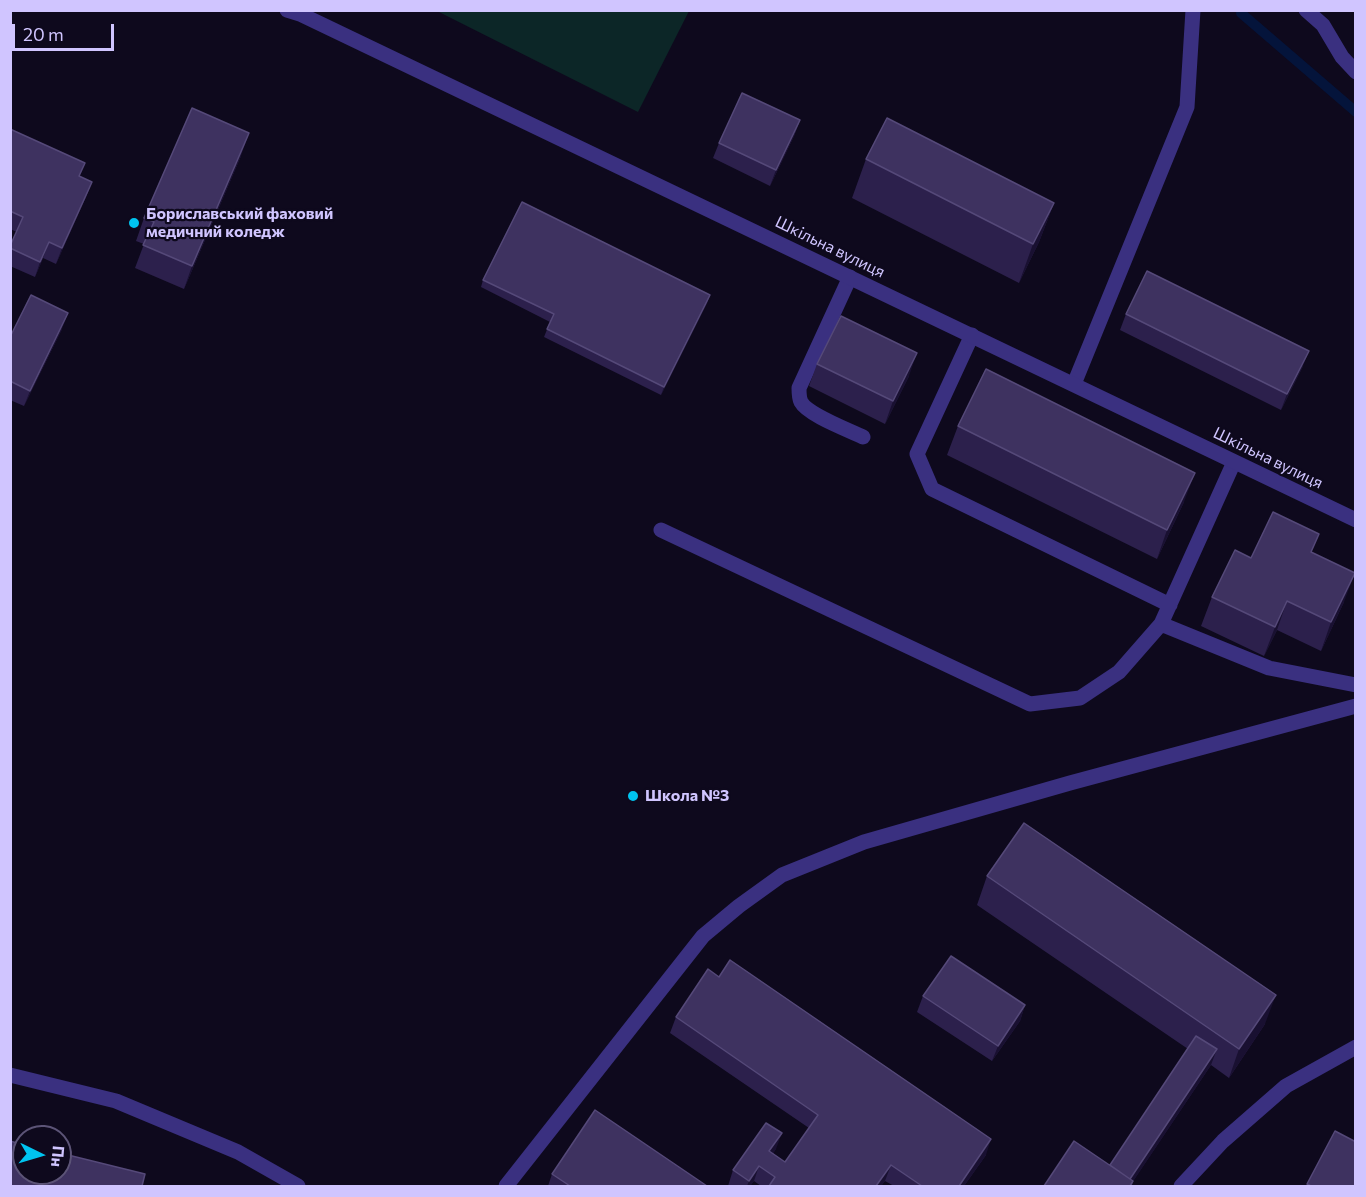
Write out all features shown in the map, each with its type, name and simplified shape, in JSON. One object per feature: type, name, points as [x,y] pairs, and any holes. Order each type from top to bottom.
[{"type":"street","name":"Шкільна вулиця","points":[[287,10],[402,62],[1356,520]]},
{"type":"street","points":[[1074,384],[1187,108],[1193,10]]},
{"type":"street","points":[[1306,10],[1323,25],[1342,57],[1356,72]]},
{"type":"street","points":[[850,277],[799,388],[799,394],[801,402],[811,412],[863,436]]},
{"type":"street","points":[[972,335],[917,454],[932,489],[1170,605]]},
{"type":"street","points":[[661,530],[1030,704],[1080,698],[1119,672],[1161,624],[1234,462]]},
{"type":"street","points":[[1161,624],[1269,668],[1356,685]]},
{"type":"street","points":[[506,1186],[703,936],[782,875],[864,842],[1081,780],[1356,706]]},
{"type":"street","points":[[1181,1186],[1223,1141],[1286,1086],[1356,1047]]},
{"type":"street","points":[[10,1075],[116,1101],[238,1152],[298,1186]]},
{"type":"green space","points":[[689,10],[638,112],[437,11]]},
{"type":"building","points":[[742,93],[800,120],[776,170],[719,143]]},
{"type":"building","points":[[192,108],[249,133],[192,266],[143,245],[154,222],[144,218]]},
{"type":"building","points":[[887,118],[1054,203],[1033,244],[866,159]]},
{"type":"building","points":[[10,129],[85,163],[79,176],[92,182],[62,248],[49,242],[40,262],[10,248],[23,217],[10,211]]},
{"type":"building","points":[[522,202],[710,295],[664,387],[547,329],[554,314],[483,280]]},
{"type":"building","points":[[1147,271],[1309,351],[1287,394],[1126,314]]},
{"type":"building","points":[[31,295],[68,313],[30,391],[10,381],[10,337]]},
{"type":"building","points":[[841,316],[917,353],[893,401],[817,364]]},
{"type":"building","points":[[986,369],[1195,473],[1167,530],[958,426]]},
{"type":"building","points":[[1273,512],[1319,534],[1311,552],[1355,573],[1331,622],[1287,601],[1275,627],[1212,597],[1235,550],[1251,558]]},
{"type":"building","points":[[1024,823],[1276,995],[1239,1049],[987,876]]},
{"type":"building","points":[[951,956],[1025,1005],[998,1046],[923,996]]},
{"type":"building","points":[[730,960],[991,1139],[959,1186],[922,1186],[891,1165],[876,1186],[769,1186],[775,1177],[759,1166],[749,1181],[733,1170],[766,1123],[782,1133],[769,1151],[785,1162],[818,1115],[676,1017],[708,969],[719,977]]},
{"type":"building","points":[[1196,1036],[1217,1049],[1130,1179],[1110,1165]]},
{"type":"building","points":[[595,1110],[707,1186],[570,1186],[552,1174]]},
{"type":"building","points":[[1335,1131],[1356,1142],[1356,1186],[1311,1186],[1307,1184]]},
{"type":"building","points":[[10,1141],[12,1142],[12,1185],[72,1185],[72,1156],[145,1174],[142,1186],[10,1186]]},
{"type":"building","points":[[1074,1141],[1133,1181],[1130,1186],[1044,1186]]},
{"type":"waterway","points":[[1241,13],[1356,112]]},
{"type":"place","name":"Бориславський фаховий медичний коледж","points":[[134,223]]},
{"type":"place","name":"Школа №3","points":[[633,796]]}]
